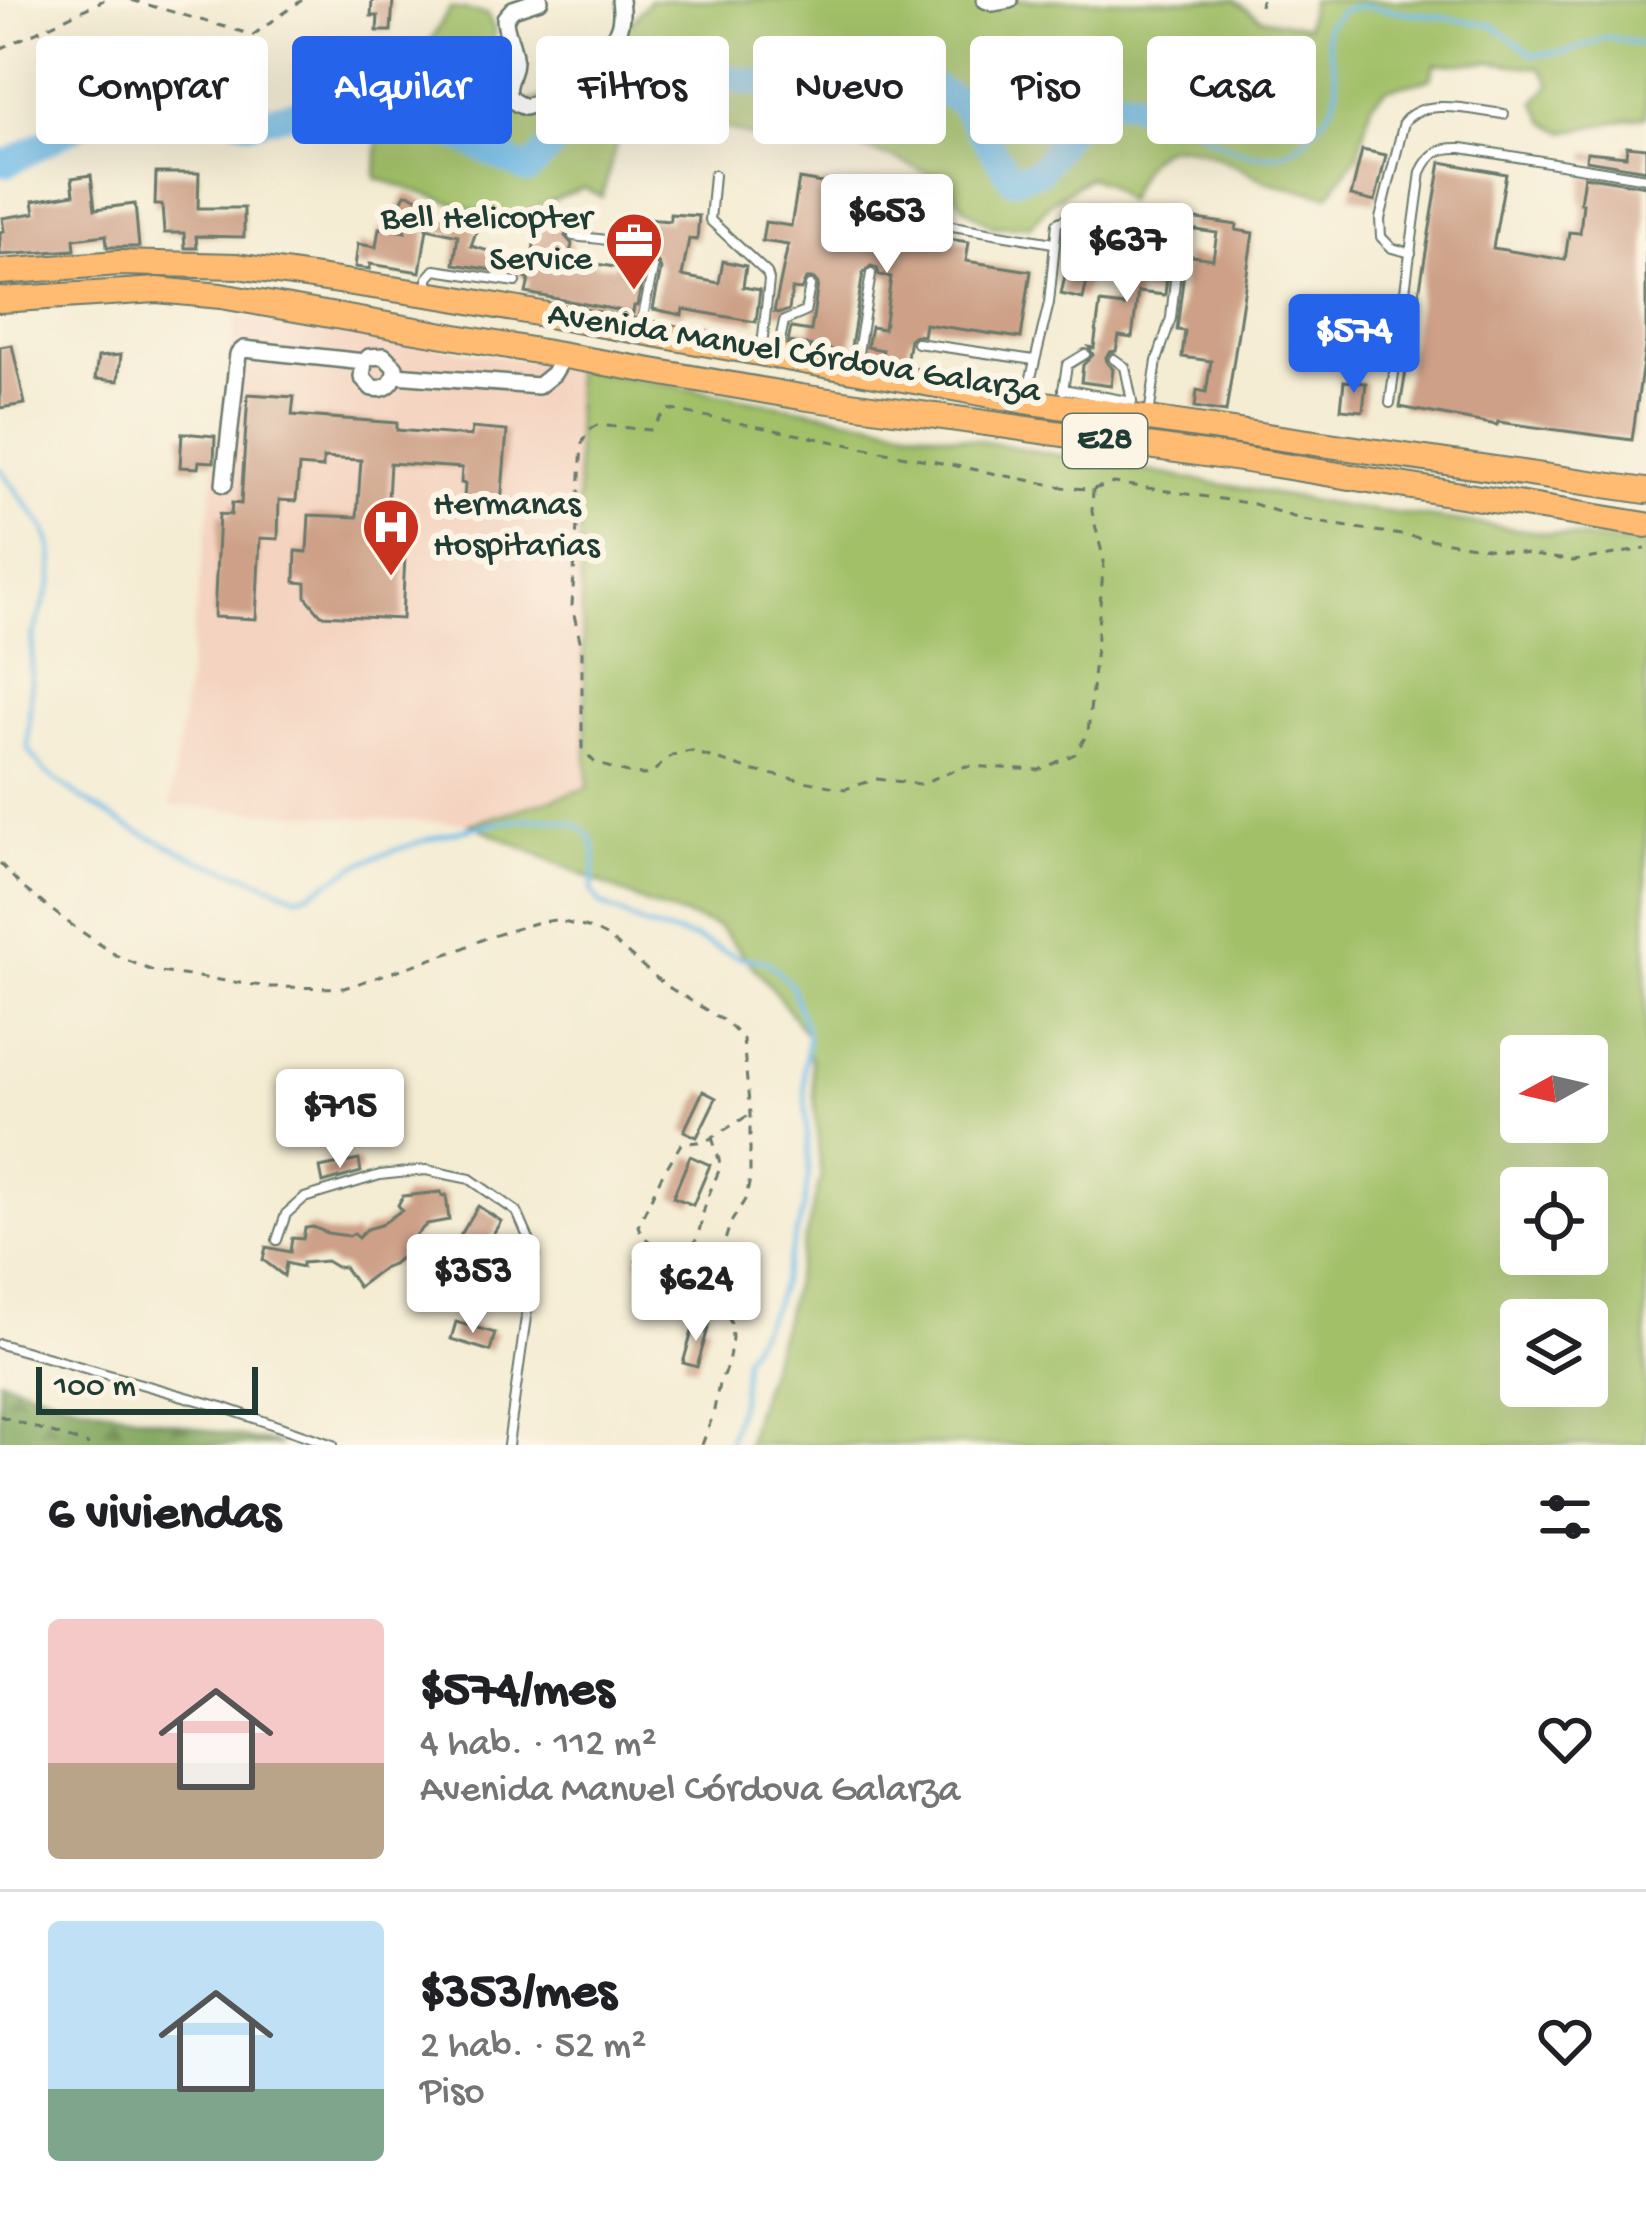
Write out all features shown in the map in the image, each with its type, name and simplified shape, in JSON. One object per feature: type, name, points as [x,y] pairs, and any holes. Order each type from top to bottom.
[{"type":"main road","name":"Avenida Manuel Córdova Galarza","points":[[0,272],[119,263],[237,266],[428,294],[1025,401],[1061,398],[1244,432],[1645,483]]},
{"type":"main road","name":"Avenida Manuel Córdova Galarza","points":[[0,300],[158,290],[221,296],[801,397],[1240,459],[1646,525]]},
{"type":"main road","points":[[565,354],[578,320]]},
{"type":"main road","points":[[1240,459],[1244,432]]},
{"type":"main road","points":[[1439,492],[1443,460]]},
{"type":"street","points":[[540,0],[514,9],[505,18],[515,61],[507,93],[525,107],[539,103],[551,76],[564,64],[615,38],[622,19],[620,0]]},
{"type":"street","points":[[985,0],[993,4],[1010,0]]},
{"type":"street","points":[[224,484],[238,354],[244,349],[364,362],[384,356],[395,375],[387,387],[372,388],[362,377],[364,362]]},
{"type":"street","points":[[395,375],[538,386],[553,374],[565,354]]},
{"type":"lane","points":[[1411,253],[1391,248],[1381,237],[1380,219],[1403,122],[1412,111],[1431,107],[1504,114]]},
{"type":"lane","points":[[1390,403],[1421,172],[1435,152],[1462,148],[1646,178]]},
{"type":"lane","points":[[714,175],[710,220],[767,273],[770,287],[763,337],[767,354]]},
{"type":"lane","points":[[886,215],[1054,243]]},
{"type":"lane","points":[[1025,401],[1049,303],[1057,224],[1064,219],[1086,222],[1114,233],[1155,225],[1180,234],[1171,318],[1140,414]]},
{"type":"lane","points":[[573,236],[628,244],[651,261],[640,332]]},
{"type":"lane","points":[[428,294],[428,278],[435,270],[516,282]]},
{"type":"lane","points":[[855,372],[872,274]]},
{"type":"lane","points":[[767,354],[784,321],[803,315],[810,286]]},
{"type":"lane","points":[[917,343],[1034,360]]},
{"type":"lane","points":[[1061,398],[1067,365],[1085,354]]},
{"type":"lane","points":[[1114,359],[1124,367],[1140,414]]},
{"type":"lane","points":[[277,1240],[286,1214],[304,1198],[380,1175],[426,1170],[470,1179],[517,1213],[536,1252],[508,1445]]},
{"type":"lane","points":[[0,1344],[222,1407],[334,1445]]},
{"type":"path","points":[[0,50],[104,0]]},
{"type":"path","points":[[131,0],[254,34],[302,0]]},
{"type":"path","points":[[1093,489],[1092,512],[1103,560],[1088,733],[1075,754],[1055,765],[1039,770],[966,766],[920,784],[877,779],[845,789],[754,771],[691,751],[672,755],[655,771],[631,774],[595,763],[582,748],[582,649],[572,606],[581,444],[588,430],[597,425],[650,430],[668,409],[1032,482],[1093,489],[1114,483],[1254,504],[1303,520],[1573,561],[1646,549]]},
{"type":"path","points":[[0,863],[22,887],[117,956],[153,971],[270,987],[344,988],[555,920],[608,937],[664,985],[726,1022],[742,1039],[750,1114],[750,1179],[714,1277],[731,1323],[728,1364],[702,1445]]},
{"type":"path","points":[[712,1137],[721,1166],[693,1248],[683,1256],[652,1245],[638,1226],[681,1144],[706,1142],[712,1137],[750,1114]]},
{"type":"path","points":[[0,1416],[89,1445]]},
{"type":"shaded area","name":"Hermanas Hospitarias","points":[[236,315],[574,368],[589,788],[471,824],[170,806]]},
{"type":"green space","points":[[650,0],[1234,0],[1261,18],[1306,27],[1311,0],[1646,0],[1646,116],[1564,132],[1546,122],[1535,102],[1551,84],[1540,68],[1490,62],[1435,64],[1431,79],[1386,89],[1371,104],[1358,154],[1329,195],[1272,183],[1206,152],[1175,147],[1149,159],[1126,201],[1105,183],[1089,177],[1051,202],[1030,226],[993,227],[966,209],[945,181],[849,144],[946,144],[946,36],[753,36],[753,138],[729,129],[729,36],[614,36]]},
{"type":"green space","points":[[450,8],[487,14],[494,36],[433,36]]},
{"type":"green space","points":[[536,99],[536,144],[617,144],[602,197],[584,188],[538,206],[518,224],[376,178],[377,144],[512,144],[512,105]]},
{"type":"green space","points":[[574,368],[1341,506],[1646,546],[1646,1445],[747,1445],[821,1176],[808,1037],[719,927],[650,905],[471,824],[588,788]]},
{"type":"green space","points":[[0,1379],[62,1400],[280,1445],[0,1445]]},
{"type":"building","points":[[372,0],[393,0],[391,31],[377,31]]},
{"type":"building","points":[[1627,146],[1646,148],[1646,170],[1586,160],[1587,152],[1626,156]]},
{"type":"building","points":[[1362,150],[1386,155],[1375,202],[1351,196]]},
{"type":"building","points":[[1441,162],[1506,174],[1493,248],[1565,260],[1569,232],[1580,233],[1584,176],[1646,186],[1646,341],[1632,440],[1497,425],[1400,407]]},
{"type":"building","points":[[156,173],[199,173],[198,208],[244,208],[244,237],[196,236],[197,248],[185,248],[184,233],[164,233],[162,205],[155,205]]},
{"type":"building","points":[[91,175],[95,209],[135,204],[139,247],[107,247],[106,235],[74,239],[75,250],[0,255],[2,218],[35,213],[33,201],[74,194],[72,178]]},
{"type":"building","points":[[799,179],[878,193],[872,228],[969,242],[966,261],[1031,271],[1021,338],[925,324],[923,336],[910,339],[906,363],[881,358],[883,350],[867,347],[871,327],[884,329],[891,277],[879,275],[871,266],[863,273],[850,353],[788,342],[791,328],[811,331],[818,284],[806,279],[801,290],[792,289],[789,310],[774,312],[788,245],[762,241],[765,222],[791,226]]},
{"type":"building","points":[[405,194],[477,229],[471,246],[499,254],[498,260],[523,264],[524,256],[532,257],[537,225],[568,230],[569,259],[642,267],[637,306],[633,313],[526,293],[529,280],[518,274],[454,264],[458,235],[427,228],[420,272],[370,264],[370,269],[355,267],[358,244],[376,247],[379,228],[405,232],[398,208]]},
{"type":"building","points":[[670,214],[699,216],[697,240],[689,239],[682,276],[719,283],[723,261],[746,266],[743,287],[760,290],[756,322],[683,309],[682,315],[653,309],[661,269],[645,246],[647,219],[670,221]]},
{"type":"building","points":[[1190,218],[1237,225],[1236,230],[1253,233],[1226,412],[1195,407],[1197,390],[1206,392],[1211,361],[1182,357],[1185,331],[1177,330],[1186,255],[1213,259],[1217,233],[1189,229]]},
{"type":"building","points":[[1074,235],[1090,239],[1083,267],[1090,268],[1083,299],[1061,294]]},
{"type":"building","points":[[1134,237],[1171,240],[1165,295],[1138,292],[1132,338],[1119,336],[1116,351],[1106,357],[1113,369],[1111,386],[1081,382],[1083,365],[1093,355],[1089,347],[1094,348],[1100,303],[1124,306]]},
{"type":"building","points":[[12,345],[25,404],[0,408],[0,347]]},
{"type":"building","points":[[121,355],[118,381],[95,379],[98,357]]},
{"type":"building","points":[[1344,381],[1366,383],[1363,411],[1341,409]]},
{"type":"building","points":[[248,394],[294,397],[292,415],[397,423],[397,430],[471,436],[472,428],[507,431],[500,516],[463,513],[462,468],[390,463],[387,516],[406,535],[402,619],[321,615],[306,597],[306,583],[295,582],[296,551],[307,552],[309,515],[357,517],[361,460],[323,458],[323,468],[299,466],[296,501],[279,500],[278,539],[260,538],[256,619],[214,617],[219,514],[231,515],[232,503],[241,504]]},
{"type":"building","points":[[182,433],[215,436],[214,462],[199,461],[198,468],[180,467]]},
{"type":"building","points":[[703,1091],[716,1098],[697,1137],[684,1131]]},
{"type":"building","points":[[690,1156],[710,1165],[693,1205],[673,1197]]},
{"type":"building","points":[[359,1160],[361,1172],[323,1183],[320,1168]]},
{"type":"building","points":[[446,1195],[449,1220],[427,1224],[407,1244],[413,1247],[358,1287],[344,1267],[326,1261],[302,1263],[302,1267],[286,1263],[284,1276],[263,1260],[266,1247],[290,1252],[292,1238],[303,1239],[305,1228],[354,1233],[358,1238],[402,1210],[398,1205],[403,1196]]},
{"type":"building","points":[[478,1206],[501,1221],[476,1262],[453,1248]]},
{"type":"building","points":[[643,1248],[674,1264],[668,1278],[636,1261]]},
{"type":"building","points":[[695,1321],[709,1325],[697,1367],[683,1363]]},
{"type":"building","points":[[456,1322],[495,1333],[490,1351],[451,1339]]},
{"type":"waterway","points":[[1316,125],[1330,109],[1336,92],[1325,27],[1343,10],[1365,6],[1493,25],[1533,55],[1568,52],[1607,37],[1646,45]]},
{"type":"waterway","points":[[0,162],[8,163],[151,86],[250,122],[373,96],[528,171],[631,64],[805,90],[874,59],[960,101],[1012,179],[1040,171],[1091,96],[1147,105]]},
{"type":"waterway","points":[[1224,144],[1257,155],[1277,154],[1298,144]]},
{"type":"waterway","points":[[0,469],[44,527],[53,563],[52,581],[33,635],[28,748],[44,771],[81,798],[128,827],[206,863],[297,896],[362,863],[445,835],[516,820],[574,824],[593,843],[592,892],[601,904],[648,927],[694,938],[738,957],[768,962],[792,986],[808,1037],[804,1068],[809,1170],[804,1207],[775,1304],[744,1357],[741,1396],[728,1445]]},
{"type":"place","name":"Bell Helicopter Service","points":[[634,292]]},
{"type":"place","name":"Hermanas Hospitarias","points":[[391,578]]}]
